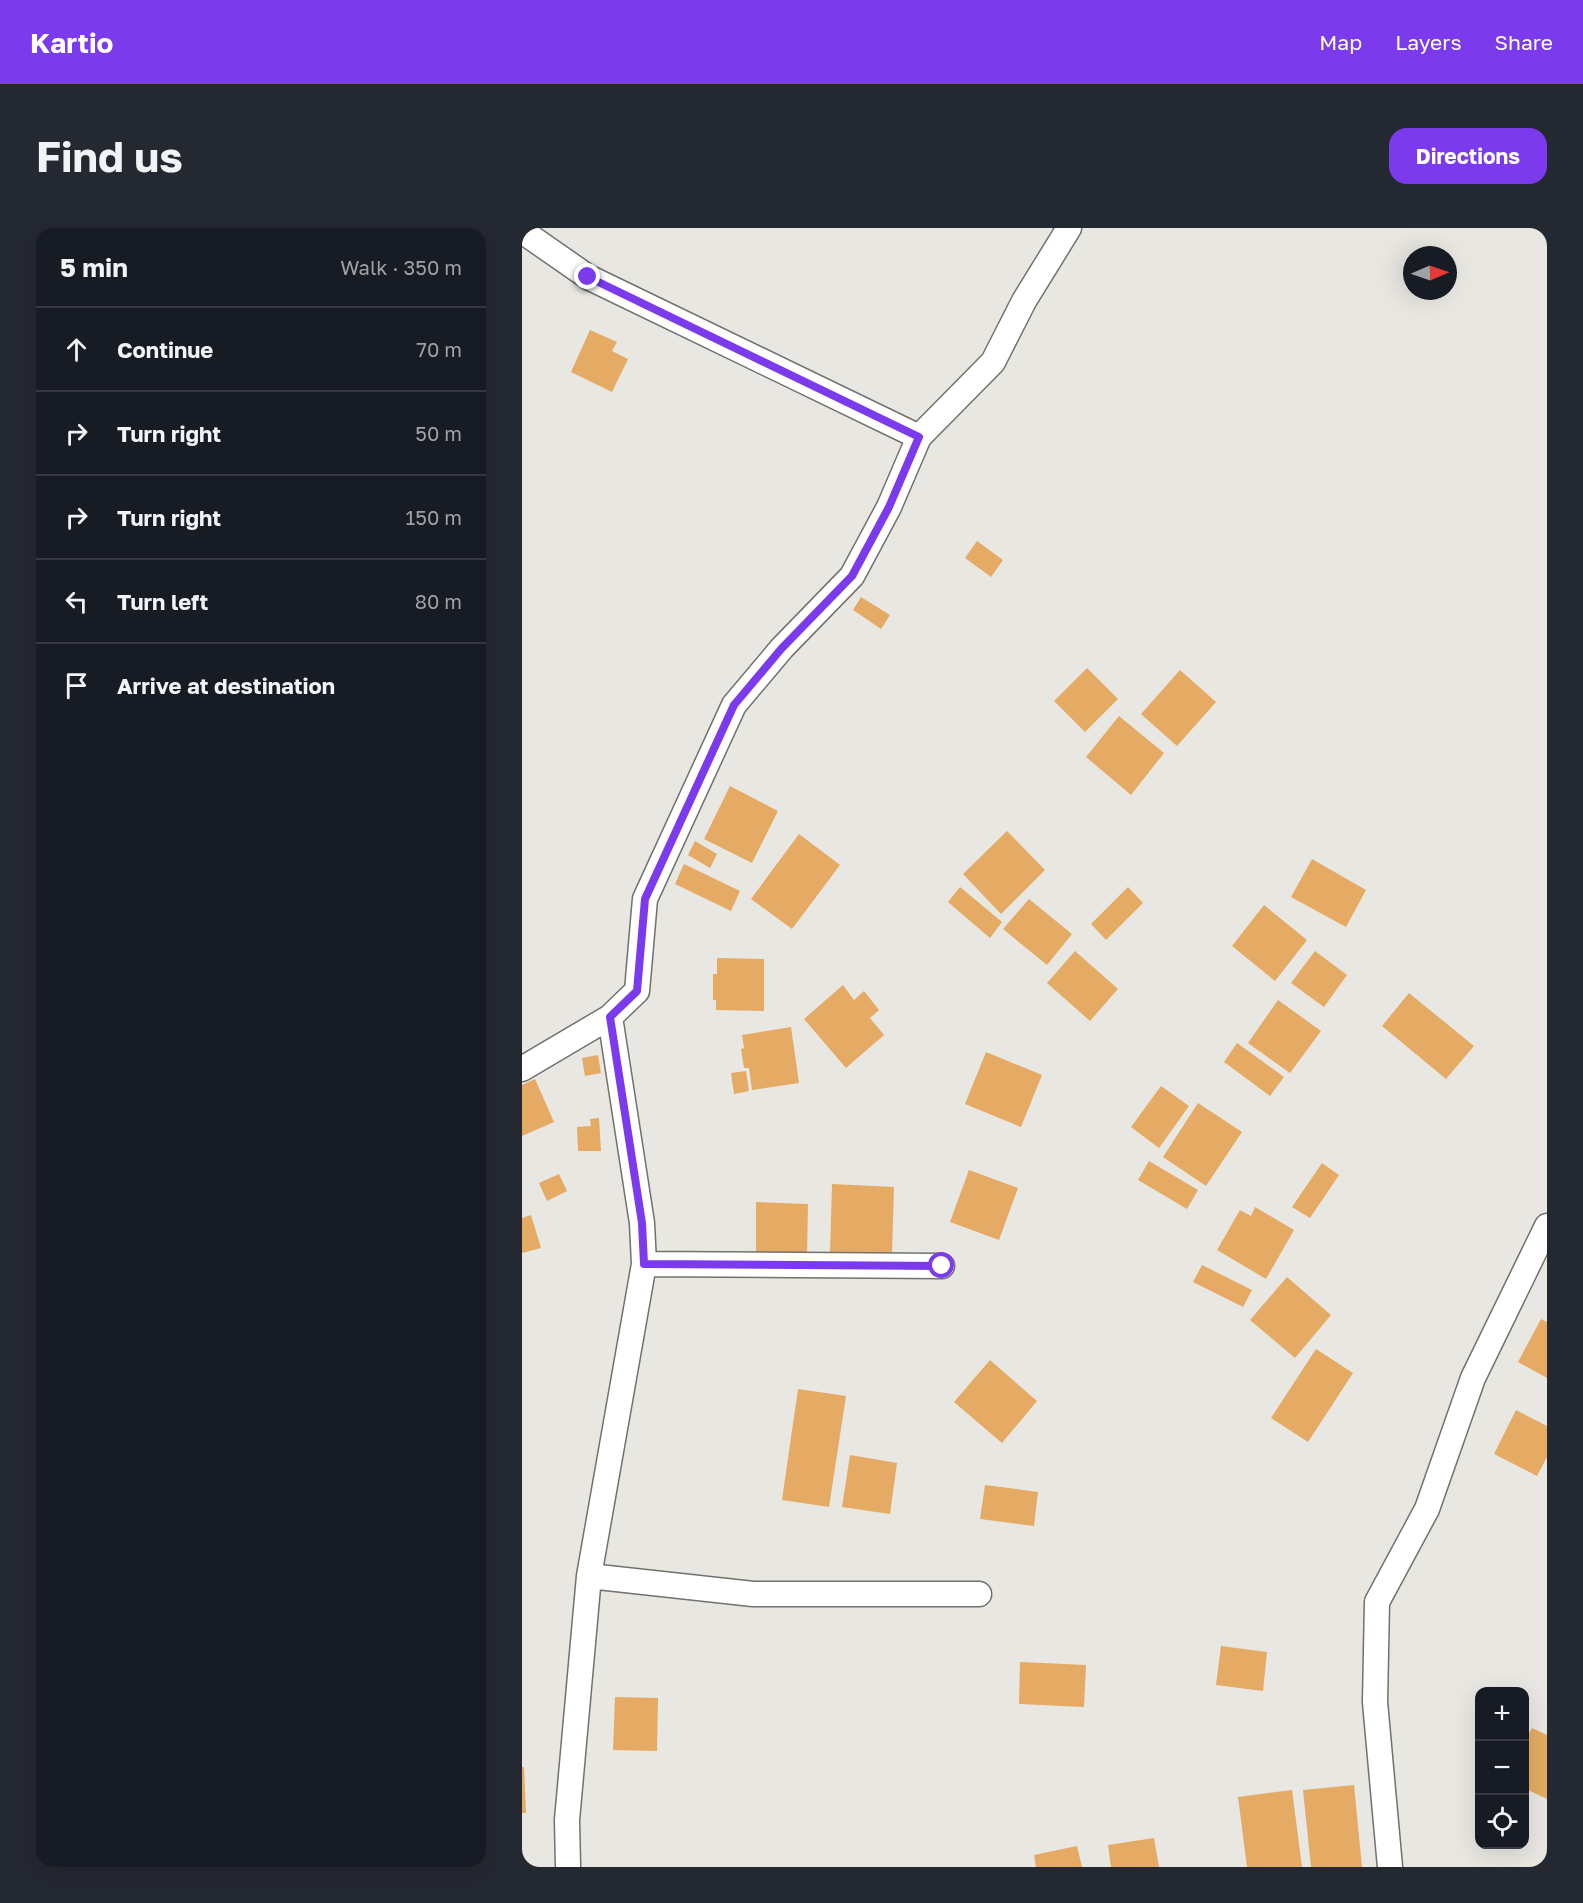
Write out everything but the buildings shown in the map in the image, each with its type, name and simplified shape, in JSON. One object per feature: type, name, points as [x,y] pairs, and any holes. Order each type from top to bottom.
[{"type":"street","points":[[522,1069],[610,1017],[637,991],[645,899],[734,705],[782,648],[852,576],[889,507],[919,437],[993,362],[1024,301],[1069,228]]},
{"type":"street","points":[[522,231],[588,277],[919,437]]},
{"type":"street","points":[[568,1867],[567,1820],[589,1576],[644,1264],[642,1223],[610,1017]]},
{"type":"street","points":[[1390,1867],[1375,1702],[1377,1602],[1427,1509],[1473,1378],[1547,1226]]},
{"type":"street","points":[[644,1264],[942,1266]]},
{"type":"street","points":[[589,1576],[753,1594],[979,1594]]},
{"type":"route","points":[[588,277],[919,437],[889,507],[852,576],[782,648],[734,705],[645,899],[637,991],[610,1017],[642,1223],[644,1264],[942,1266]]}]
